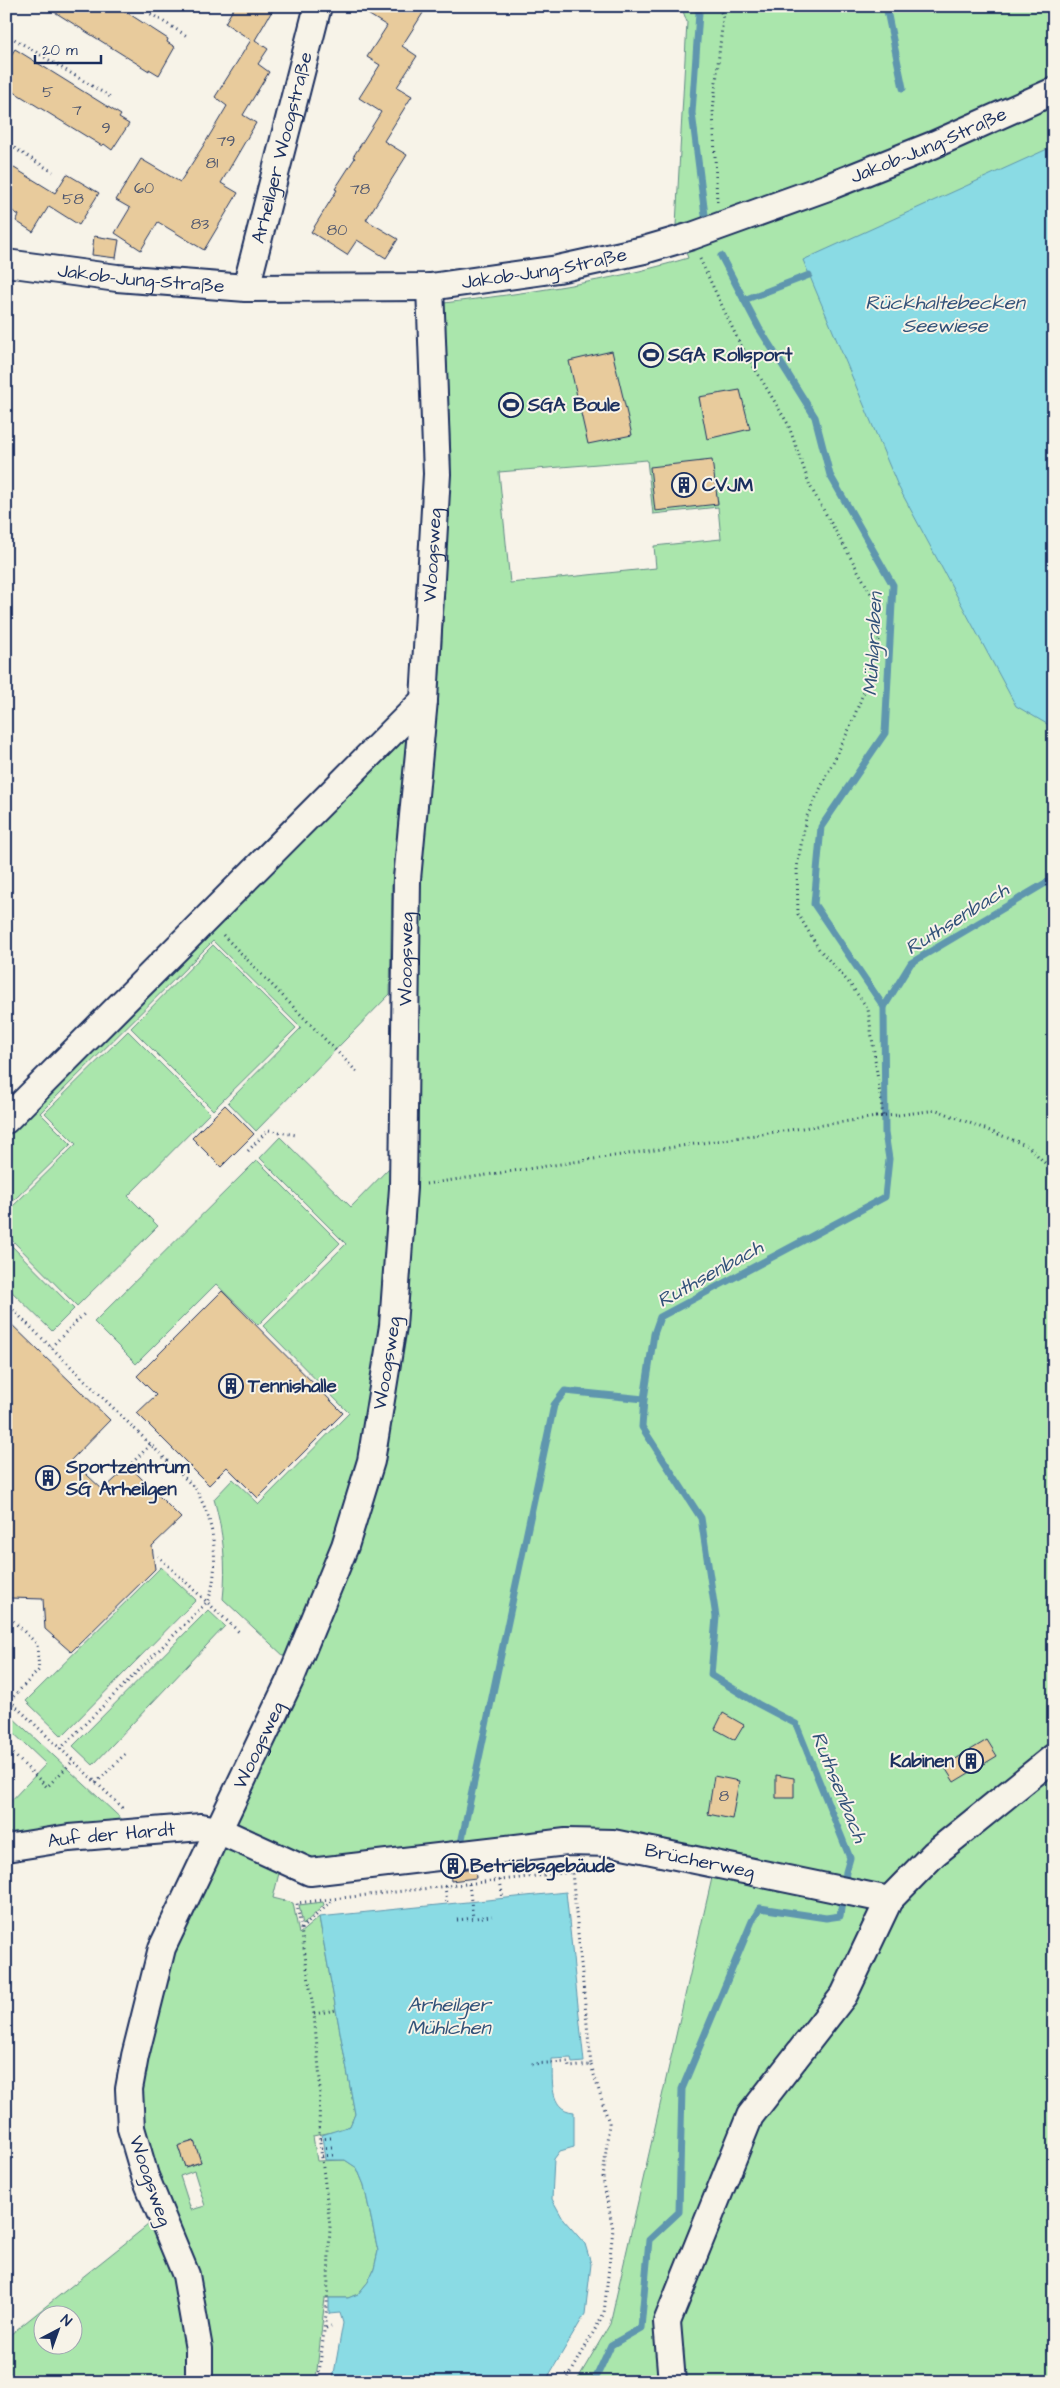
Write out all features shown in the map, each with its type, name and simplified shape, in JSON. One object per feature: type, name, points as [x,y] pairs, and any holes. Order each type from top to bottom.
[{"type":"street","name":"Arheilger Woogstraße","points":[[246,288],[318,6]]},
{"type":"street","name":"Jakob-Jung-Straße","points":[[6,263],[118,278],[246,288],[430,287],[558,269],[644,250],[692,236],[828,187],[924,149],[1054,91]]},
{"type":"street","name":"Woogsweg","points":[[199,2382],[199,2349],[186,2276],[145,2176],[132,2128],[129,2089],[135,2056],[162,1948],[290,1680],[345,1546],[371,1461],[393,1326],[403,1188],[407,879],[424,700],[438,463],[430,287]]},
{"type":"street","points":[[6,1120],[424,700]]},
{"type":"street","points":[[672,2382],[668,2322],[750,2116],[844,1994],[880,1898],[1054,1757]]},
{"type":"street","name":"Auf der Hardt","points":[[6,1848],[69,1838],[201,1827],[218,1830]]},
{"type":"street","name":"Brücherweg","points":[[218,1830],[310,1872],[576,1841],[612,1843],[880,1898]]},
{"type":"path","points":[[138,6],[187,36]]},
{"type":"path","points":[[719,6],[723,18],[713,110],[717,199],[722,225]]},
{"type":"path","points":[[6,34],[112,98]]},
{"type":"path","points":[[6,143],[53,172]]},
{"type":"path","points":[[692,236],[704,268],[739,342],[788,424],[810,486],[878,606],[880,635],[874,666],[850,727],[806,818],[797,866],[798,914],[819,949],[850,984],[868,1009],[883,1116]]},
{"type":"path","points":[[207,919],[358,1073]]},
{"type":"path","points":[[883,1116],[875,1117],[937,1110],[1028,1146],[1054,1172]]},
{"type":"path","points":[[403,1188],[883,1116]]},
{"type":"path","points":[[248,1151],[268,1130],[296,1135]]},
{"type":"path","points":[[6,1303],[197,1490],[210,1524],[215,1574],[211,1595],[207,1602],[60,1749]]},
{"type":"path","points":[[51,1347],[84,1314]]},
{"type":"path","points":[[132,1463],[151,1444]]},
{"type":"path","points":[[158,1556],[239,1632]]},
{"type":"path","points":[[6,1614],[37,1644],[39,1670],[10,1700]]},
{"type":"path","points":[[6,1696],[148,1832]]},
{"type":"path","points":[[6,1748],[47,1787],[73,1761]]},
{"type":"path","points":[[96,1783],[125,1754]]},
{"type":"path","points":[[318,2382],[330,2307],[330,2226],[320,2139],[320,2080],[314,2014],[297,1903],[572,1872],[591,2065],[609,2123],[603,2179],[613,2229],[604,2313],[566,2382]]},
{"type":"path","points":[[500,1880],[502,1899]]},
{"type":"path","points":[[469,1884],[474,1918]]},
{"type":"path","points":[[444,1886],[447,1904]]},
{"type":"path","points":[[301,1929],[334,1898]]},
{"type":"path","points":[[457,1920],[492,1916]]},
{"type":"path","points":[[314,2014],[336,2010]]},
{"type":"path","points":[[530,2064],[568,2062],[568,2067],[591,2065]]},
{"type":"path","points":[[320,2139],[331,2138]]},
{"type":"path","points":[[321,2148],[332,2147]]},
{"type":"path","points":[[322,2156],[333,2155]]},
{"type":"path","points":[[326,2328],[331,2326]]},
{"type":"path","points":[[549,2375],[559,2382]]},
{"type":"green space","points":[[681,6],[1054,6],[1054,2382],[576,2382],[610,2324],[717,1856],[614,1834],[320,1866],[234,1826],[299,1687],[404,1329],[416,1177],[418,883],[441,662],[451,459],[444,303],[536,291],[597,280],[688,258],[676,225],[687,22]],"holes":[[[647,460],[653,514],[718,507],[721,539],[654,546],[656,568],[510,583],[499,472]]]},
{"type":"green space","points":[[407,732],[392,884],[390,994],[256,1131],[228,1102],[301,1028],[213,941],[40,1113],[71,1144],[6,1208],[6,1134]]},
{"type":"green space","points":[[213,945],[296,1028],[213,1110],[131,1028]]},
{"type":"green space","points":[[128,1031],[210,1113],[128,1196],[158,1226],[77,1306],[6,1234],[6,1213],[76,1144],[45,1113]]},
{"type":"green space","points":[[280,1137],[351,1207],[391,1166],[392,1186],[383,1324],[360,1459],[334,1544],[286,1658],[223,1599],[225,1574],[223,1548],[220,1523],[214,1499],[233,1479],[259,1504],[349,1413],[263,1326],[346,1244],[260,1158]]},
{"type":"green space","points":[[257,1160],[340,1243],[258,1325],[216,1284],[136,1364],[94,1322]]},
{"type":"green space","points":[[6,1240],[74,1309],[52,1331],[6,1286]]},
{"type":"green space","points":[[161,1567],[196,1600],[62,1736],[26,1701]]},
{"type":"green space","points":[[208,1610],[225,1626],[93,1765],[73,1746]]},
{"type":"green space","points":[[11,1716],[128,1825],[6,1837],[6,1806],[46,1764],[6,1726],[6,1721]]},
{"type":"green space","points":[[219,1844],[280,1869],[273,1898],[293,1903],[299,1934],[319,1917],[355,2114],[350,2126],[342,2130],[313,2136],[317,2161],[345,2160],[357,2168],[364,2185],[378,2251],[374,2269],[368,2282],[358,2294],[348,2298],[325,2298],[316,2379],[311,2382],[6,2382],[6,2338],[32,2317],[32,2356],[82,2356],[82,2306],[46,2306],[153,2221],[154,2170],[141,2125],[139,2092],[172,1949]],"holes":[[[194,2141],[201,2162],[185,2167],[178,2146]],[[194,2171],[205,2206],[191,2210],[180,2176]]]},
{"type":"green space","points":[[323,1902],[324,1905],[303,1925],[299,1905]]},
{"type":"water","name":"Rückhaltebecken Seewiese","points":[[1054,146],[1054,724],[1047,724],[1016,706],[898,486],[803,260]]},
{"type":"water","name":"Arheilger Mühlchen","points":[[566,1892],[584,2062],[572,2063],[571,2058],[552,2059],[556,2100],[566,2110],[574,2112],[574,2147],[560,2151],[554,2159],[552,2199],[563,2219],[585,2244],[591,2264],[585,2314],[545,2382],[325,2382],[325,2380],[333,2379],[343,2323],[340,2313],[329,2314],[329,2298],[348,2298],[358,2294],[368,2282],[374,2269],[378,2251],[364,2185],[357,2168],[345,2160],[325,2160],[322,2135],[350,2126],[355,2114],[319,1917]]},
{"type":"building","points":[[45,6],[117,6],[168,39],[167,42],[175,47],[159,75],[149,69],[149,71]]},
{"type":"building","points":[[235,6],[275,6],[255,40],[268,49],[258,64],[269,72],[243,115],[256,123],[221,183],[238,193],[204,250],[158,222],[141,250],[115,233],[130,208],[116,200],[141,159],[180,182],[205,143],[227,106],[215,97],[251,40],[225,23]]},
{"type":"building","points":[[355,6],[412,6],[423,13],[402,46],[417,56],[397,87],[412,96],[384,141],[407,155],[366,220],[398,239],[386,258],[357,240],[347,255],[311,232],[355,158],[353,157],[381,112],[359,98],[380,65],[367,57],[387,26]]},
{"type":"building","points":[[15,49],[121,115],[119,118],[129,124],[112,150],[104,144],[102,146],[6,87],[6,63]]},
{"type":"building","points":[[6,163],[55,193],[67,174],[99,193],[79,225],[49,206],[33,232],[16,221],[19,215],[6,207]]},
{"type":"building","points":[[94,236],[119,240],[116,258],[92,255]]},
{"type":"building","name":"SGA Rollsport","points":[[612,351],[632,435],[588,444],[569,361]]},
{"type":"building","points":[[740,390],[750,429],[707,439],[699,397]]},
{"type":"building","name":"CVJM","points":[[712,460],[718,504],[655,511],[650,467]]},
{"type":"building","points":[[225,1105],[254,1134],[221,1167],[192,1138]]},
{"type":"building","name":"Tennishalle","points":[[222,1291],[343,1413],[258,1498],[227,1467],[209,1485],[137,1413],[156,1395],[137,1376]]},
{"type":"building","name":"Sportzentrum SG Arheilgen","points":[[6,1319],[110,1420],[71,1460],[103,1490],[129,1466],[181,1518],[152,1546],[155,1569],[71,1652],[45,1629],[43,1599],[11,1598],[6,1593]]},
{"type":"building","points":[[723,1713],[744,1725],[735,1740],[715,1729]]},
{"type":"building","name":"Kabinen","points":[[987,1740],[997,1756],[954,1782],[944,1766]]},
{"type":"building","points":[[776,1775],[794,1778],[794,1798],[776,1798]]},
{"type":"building","points":[[714,1776],[739,1781],[732,1819],[708,1814]]},
{"type":"building","points":[[475,1868],[476,1878],[451,1881],[450,1871]]},
{"type":"building","points":[[194,2141],[201,2162],[185,2167],[178,2146]]},
{"type":"waterway","name":"Mühlgraben","points":[[697,6],[699,13],[692,113],[705,215]]},
{"type":"waterway","name":"Ruthsenbach","points":[[886,6],[903,88]]},
{"type":"waterway","name":"Mühlgraben","points":[[721,256],[759,328],[815,417],[830,475],[893,585],[885,733],[821,827],[814,904],[884,1007]]},
{"type":"waterway","points":[[744,300],[809,275]]},
{"type":"waterway","name":"Ruthsenbach","points":[[594,2382],[611,2345],[641,2328],[649,2240],[679,2212],[682,2089],[752,1921],[760,1908],[826,1918],[840,1916],[846,1872],[850,1858],[796,1724],[758,1704],[711,1675],[716,1617],[701,1518],[642,1427],[644,1399],[654,1334],[660,1317],[885,1197],[889,1159],[885,1133],[884,1007],[911,963],[1054,878]]},
{"type":"waterway","points":[[460,1848],[554,1405],[565,1391],[644,1399]]},
{"type":"place","name":"SGA Rollsport","points":[[651,355]]},
{"type":"place","name":"SGA Boule","points":[[511,405]]},
{"type":"place","name":"CVJM","points":[[684,485]]},
{"type":"place","name":"Tennishalle","points":[[231,1386]]},
{"type":"place","name":"Sportzentrum SG Arheilgen","points":[[48,1478]]},
{"type":"place","name":"Kabinen","points":[[971,1761]]},
{"type":"place","name":"Betriebsgebäude","points":[[453,1866]]}]
